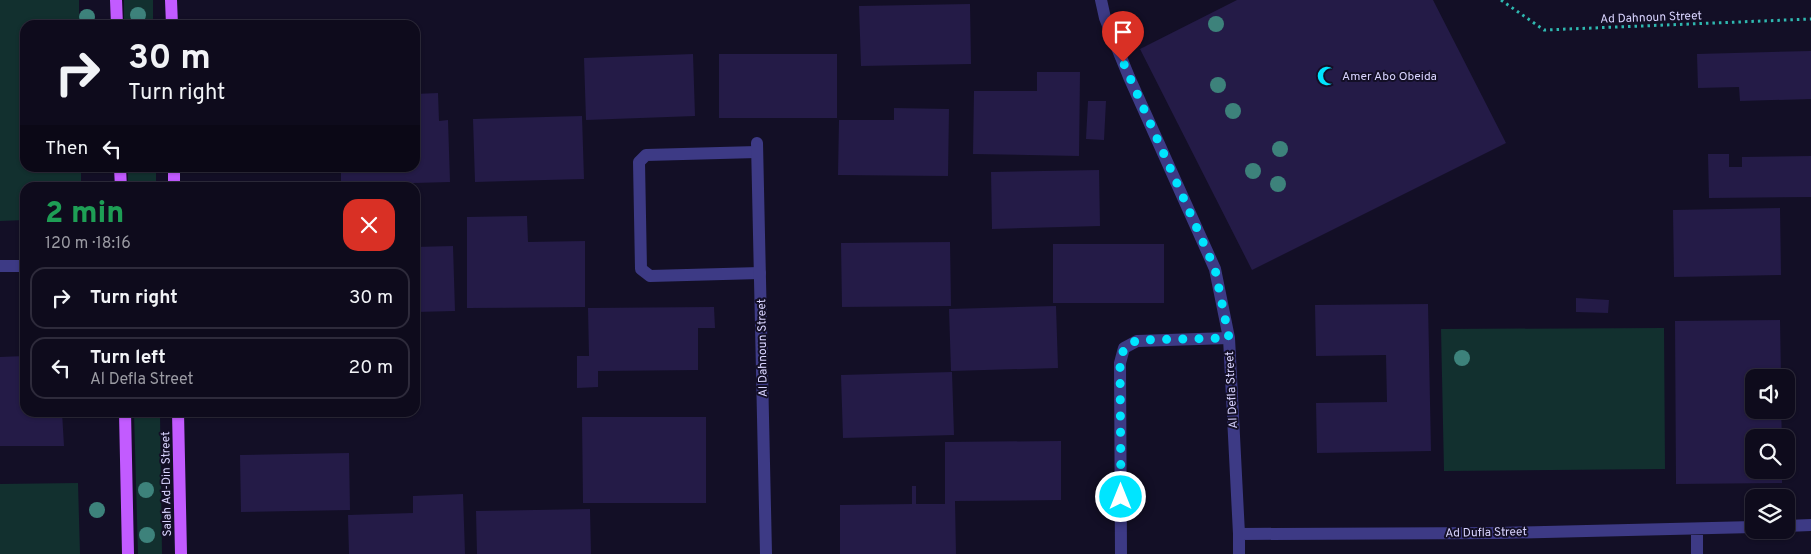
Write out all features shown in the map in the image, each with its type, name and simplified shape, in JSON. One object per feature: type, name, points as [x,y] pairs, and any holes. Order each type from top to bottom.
[{"type":"main road","points":[[116,0],[117,20]]},
{"type":"main road","points":[[171,0],[172,20]]},
{"type":"main road","points":[[125,417],[128,554]]},
{"type":"main road","name":"Salah Ad-Din Street","points":[[178,417],[181,554]]},
{"type":"street","name":"Al Defla Street","points":[[1101,0],[1105,18],[1129,77],[1215,269],[1229,338],[1239,534]]},
{"type":"street","name":"Al Dahnoun Street","points":[[760,273],[650,276],[641,269],[639,162],[646,156],[757,147],[760,273],[766,554]]},
{"type":"street","points":[[0,266],[20,266]]},
{"type":"street","points":[[1121,554],[1120,363],[1124,348],[1137,340],[1229,338]]},
{"type":"street","points":[[1795,526],[1811,525]]},
{"type":"street","name":"Ad Dufla Street","points":[[1239,534],[1498,533],[1745,527]]},
{"type":"street","points":[[1697,554],[1698,529]]},
{"type":"street","points":[[1239,534],[1239,554]]},
{"type":"path","name":"Ad Dahnoun Street","points":[[1501,0],[1544,30],[1811,19]]},
{"type":"green space","points":[[0,0],[79,0],[79,20],[20,20],[20,172],[81,172],[81,182],[20,182],[20,220],[0,221]]},
{"type":"green space","points":[[124,0],[153,0],[153,20],[124,20]]},
{"type":"green space","points":[[128,172],[156,172],[156,182],[128,182]]},
{"type":"green space","points":[[1664,328],[1665,469],[1444,471],[1441,329]]},
{"type":"green space","points":[[134,417],[160,417],[162,554],[138,554]]},
{"type":"green space","points":[[78,483],[80,554],[0,554],[0,484]]},
{"type":"building","points":[[1237,0],[1433,0],[1506,143],[1252,270],[1140,49]]},
{"type":"building","points":[[970,4],[971,64],[861,66],[859,6]]},
{"type":"building","points":[[1811,51],[1811,99],[1740,101],[1739,87],[1698,88],[1697,54]]},
{"type":"building","points":[[693,54],[695,116],[586,120],[584,58]]},
{"type":"building","points":[[719,54],[837,54],[837,118],[719,118]]},
{"type":"building","points":[[1037,72],[1080,72],[1079,156],[973,154],[974,91],[1037,91]]},
{"type":"building","points":[[438,93],[439,121],[448,120],[450,182],[341,182],[341,172],[420,172],[420,94]]},
{"type":"building","points":[[1088,101],[1106,101],[1104,140],[1086,139]]},
{"type":"building","points":[[894,108],[949,109],[948,176],[838,175],[839,120],[894,120]]},
{"type":"building","points":[[582,116],[584,179],[475,182],[473,119]]},
{"type":"building","points":[[1708,154],[1729,154],[1729,167],[1742,167],[1742,157],[1811,156],[1811,197],[1709,198]]},
{"type":"building","points":[[1099,170],[1100,226],[992,229],[991,172]]},
{"type":"building","points":[[1780,208],[1781,275],[1674,277],[1673,210]]},
{"type":"building","points":[[527,216],[528,242],[585,241],[585,307],[467,308],[467,217]]},
{"type":"building","points":[[950,242],[951,306],[842,307],[841,243]]},
{"type":"building","points":[[1053,244],[1164,244],[1164,303],[1053,303]]},
{"type":"building","points":[[453,246],[455,311],[420,312],[420,247]]},
{"type":"building","points":[[1576,298],[1609,300],[1608,313],[1576,312]]},
{"type":"building","points":[[1428,304],[1431,451],[1317,453],[1316,403],[1387,402],[1386,355],[1316,356],[1315,305]]},
{"type":"building","points":[[1056,306],[1058,368],[951,371],[949,309]]},
{"type":"building","points":[[714,307],[715,328],[698,328],[698,370],[598,371],[598,387],[577,388],[577,356],[589,356],[588,308]]},
{"type":"building","points":[[1780,320],[1781,369],[1745,369],[1745,419],[1781,419],[1782,429],[1745,429],[1745,479],[1782,479],[1782,483],[1676,484],[1675,321]]},
{"type":"building","points":[[20,356],[20,417],[62,417],[64,446],[0,446],[0,357]]},
{"type":"building","points":[[952,372],[954,435],[843,438],[841,375]]},
{"type":"building","points":[[582,417],[706,417],[706,503],[583,503]]},
{"type":"building","points":[[1061,441],[1061,500],[955,501],[956,554],[840,554],[840,505],[912,504],[912,486],[916,486],[916,504],[945,504],[945,442]]},
{"type":"building","points":[[349,453],[350,510],[241,512],[240,455]]},
{"type":"building","points":[[463,494],[465,554],[349,554],[348,515],[413,513],[413,496]]},
{"type":"building","points":[[590,509],[591,554],[477,554],[476,511]]},
{"type":"place","name":"Amer Abo Obeida","points":[[1327,76]]},
{"type":"route","points":[[1121,497],[1120,363],[1124,348],[1137,340],[1229,338],[1215,269],[1123,62]]}]
